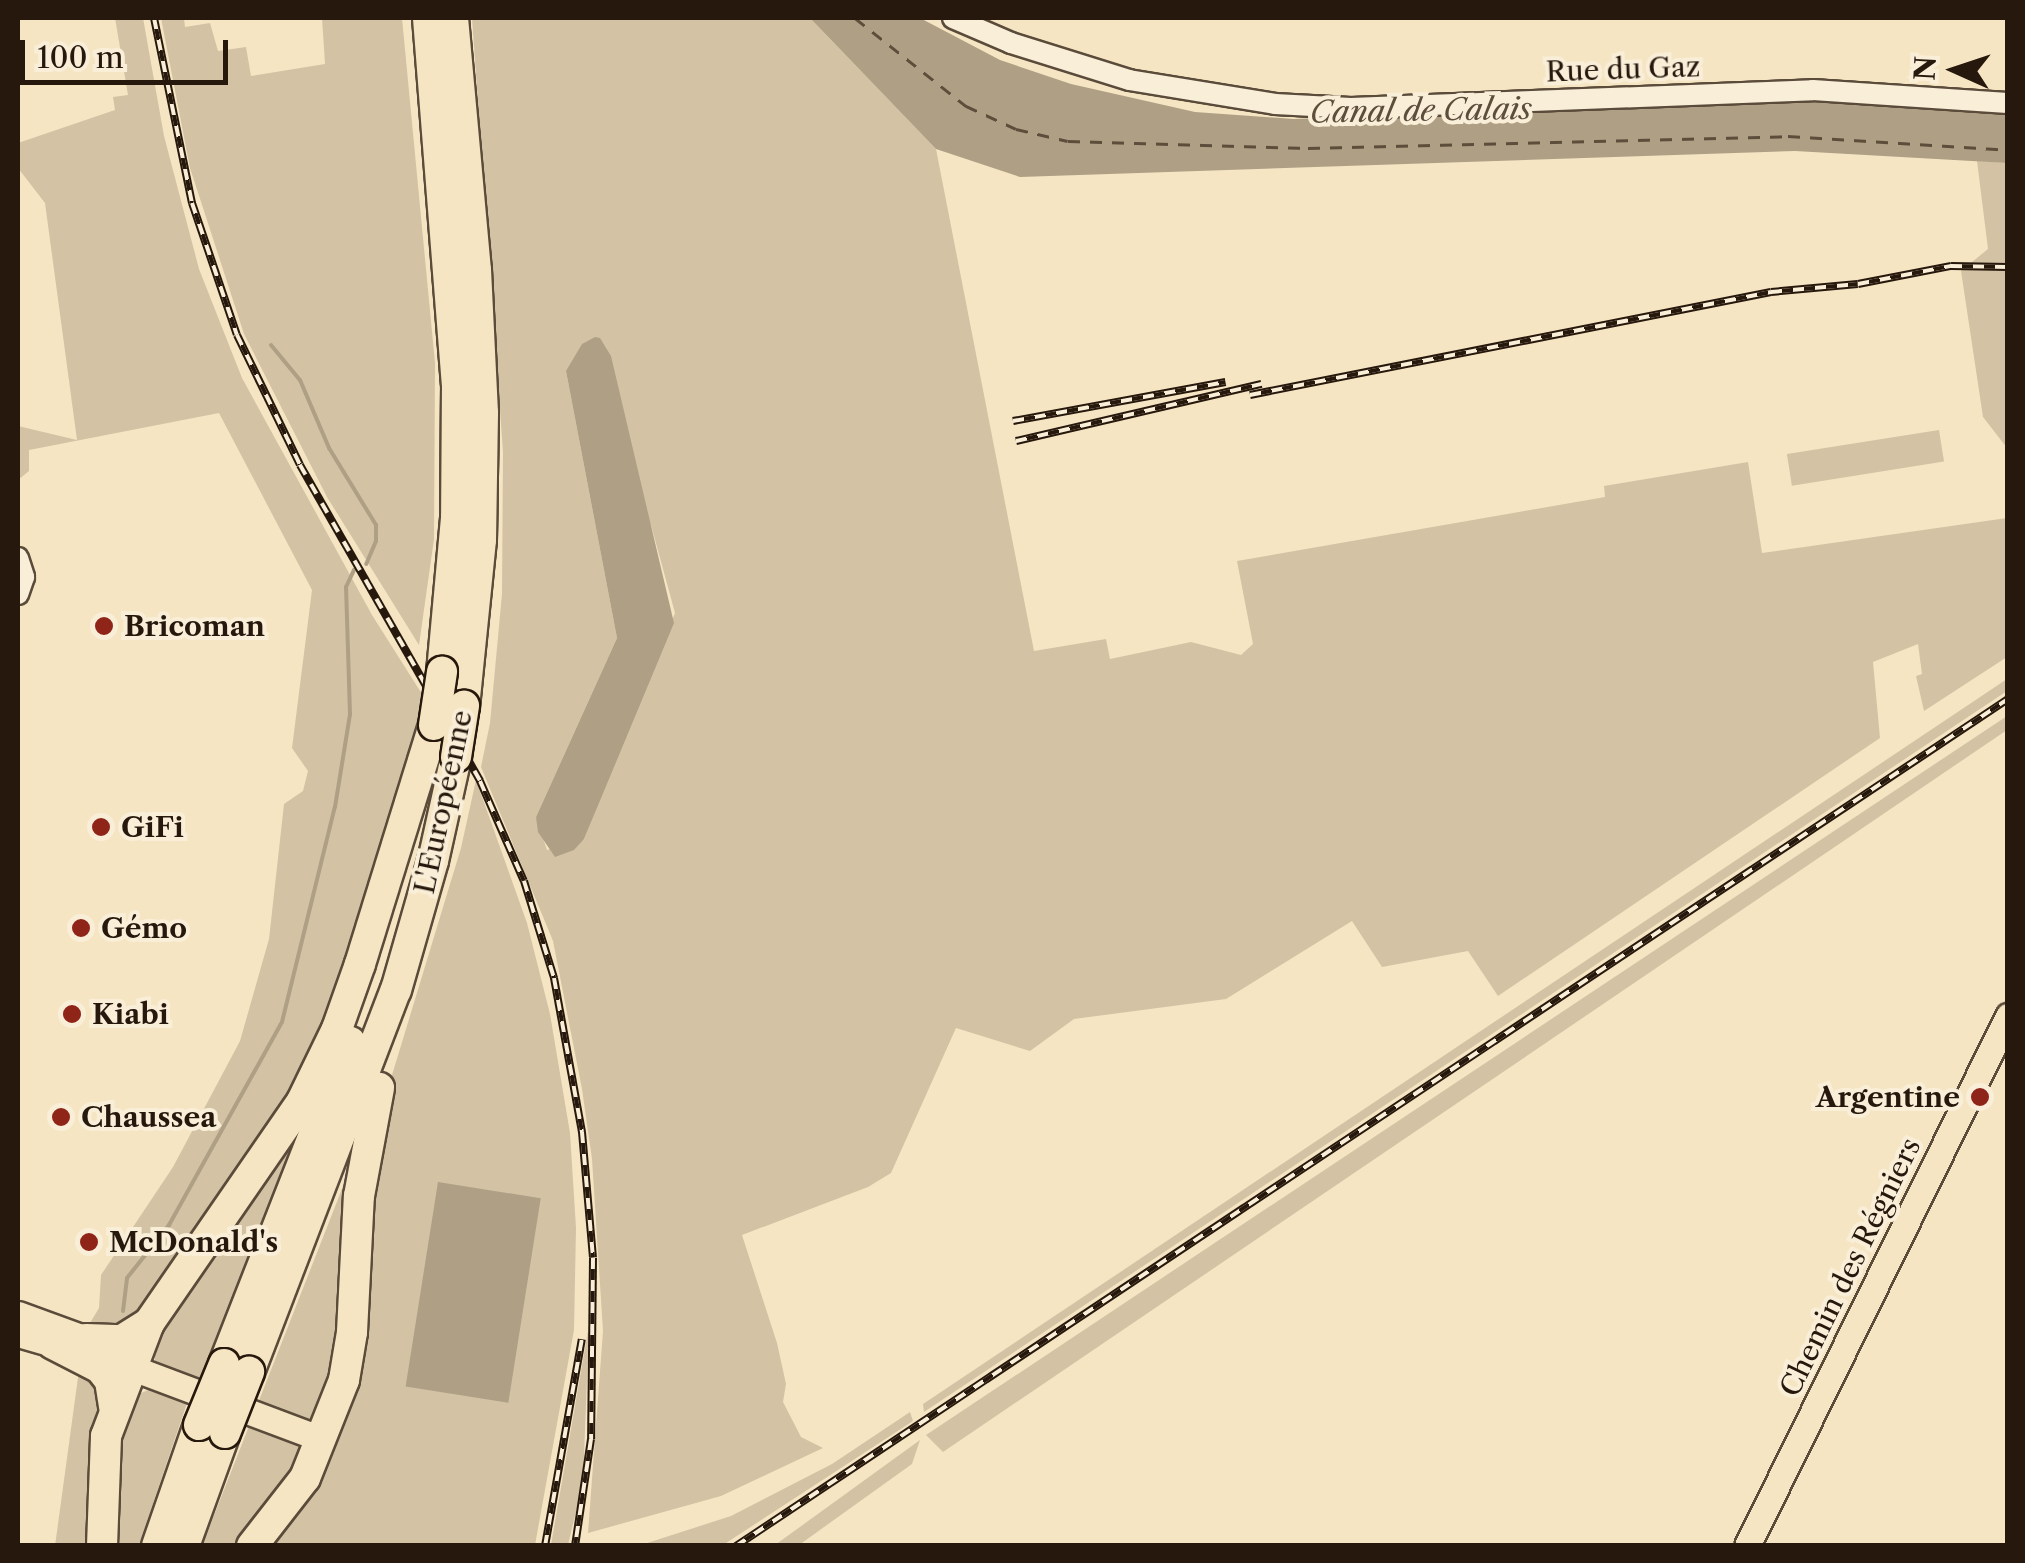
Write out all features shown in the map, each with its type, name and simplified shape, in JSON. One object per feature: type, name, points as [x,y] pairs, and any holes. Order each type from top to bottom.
[{"type":"highway","name":"L'Européenne","points":[[157,1546],[236,1368],[366,997],[404,868],[434,725],[456,518],[456,384],[428,18]]},
{"type":"highway","name":"L'Européenne","points":[[236,1368],[366,1077],[412,940],[456,757],[479,573],[483,412],[476,270],[454,18]]},
{"type":"highway","points":[[86,1338],[122,1340],[149,1322],[276,1142],[318,1070],[360,964],[434,725]]},
{"type":"highway","points":[[252,1546],[299,1489],[348,1366],[362,1172],[406,986],[412,940]]},
{"type":"highway","points":[[102,1546],[102,1453],[114,1407],[139,1366],[149,1322]]},
{"type":"highway","points":[[53,1344],[100,1368],[112,1388],[114,1407]]},
{"type":"highway","name":"L'Européenne","points":[[184,1546],[212,1429]]},
{"type":"main road","name":"Chemin des Régniers","points":[[1746,1546],[2008,1016]]},
{"type":"main road","points":[[18,1314],[86,1338],[139,1366],[322,1438]]},
{"type":"main road","points":[[18,1334],[139,1366]]},
{"type":"street","name":"Rue du Gaz","points":[[953,18],[1011,43],[1129,80],[1275,104],[1352,108],[1813,90],[2008,103]]},
{"type":"street","points":[[18,558],[24,577],[18,594]]},
{"type":"shaded area","points":[[115,18],[143,18],[164,136],[199,269],[242,378],[372,615],[422,694],[407,773],[333,1010],[290,1101],[132,1324],[119,1328],[90,1323],[99,1308],[101,1275],[173,1167],[240,1041],[269,939],[284,804],[303,791],[308,771],[292,748],[312,590],[219,413],[29,450],[29,471],[18,480],[18,426],[77,440],[45,203],[18,168],[18,143],[115,110],[113,97],[128,95]]},
{"type":"shaded area","points":[[161,18],[184,18],[185,27],[210,23],[218,51],[246,47],[251,76],[325,64],[322,18],[402,18],[435,363],[434,539],[419,645],[327,497],[244,334],[190,168]]},
{"type":"shaded area","points":[[472,18],[810,18],[936,149],[1034,651],[1106,639],[1110,659],[1191,642],[1241,655],[1253,644],[1237,561],[1605,497],[1604,486],[1748,462],[1762,553],[2007,518],[2007,657],[1924,711],[1916,676],[1922,674],[1918,644],[1873,662],[1880,738],[1498,996],[1468,951],[1382,967],[1352,921],[1226,999],[1074,1019],[1030,1051],[956,1028],[891,1173],[868,1187],[742,1235],[777,1343],[786,1384],[783,1402],[801,1437],[823,1448],[721,1496],[588,1533],[603,1331],[592,1159],[553,941],[481,767],[490,723],[502,594],[503,452]],"holes":[[[566,371],[651,525],[675,613],[584,839],[547,850],[536,817],[617,638]]]},
{"type":"shaded area","points":[[810,18],[920,18],[1000,60],[1071,84],[1195,112],[1294,119],[1803,99],[1989,111],[2007,114],[2007,163],[1795,151],[1020,177],[936,149]]},
{"type":"shaded area","points":[[1977,161],[2007,163],[2007,448],[1983,417],[1961,271],[1988,249]]},
{"type":"shaded area","points":[[600,338],[611,356],[674,623],[584,839],[574,850],[555,857],[538,832],[536,817],[617,638],[566,371],[582,344]]},
{"type":"shaded area","points":[[1939,430],[1944,462],[1792,486],[1787,454]]},
{"type":"shaded area","points":[[2007,679],[2007,691],[924,1412],[923,1404]]},
{"type":"shaded area","points":[[2007,716],[2007,730],[943,1452],[926,1435]]},
{"type":"shaded area","points":[[476,780],[527,923],[550,1014],[570,1133],[576,1228],[574,1330],[535,1545],[202,1546],[358,1148],[389,1085],[461,848]]},
{"type":"shaded area","points":[[310,1097],[200,1379],[155,1361],[153,1341]]},
{"type":"shaded area","points":[[438,1182],[541,1198],[508,1403],[406,1386]]},
{"type":"shaded area","points":[[589,1325],[583,1482],[568,1545],[551,1545]]},
{"type":"shaded area","points":[[79,1370],[91,1376],[103,1397],[88,1476],[89,1545],[55,1546]]},
{"type":"shaded area","points":[[148,1390],[187,1403],[139,1545],[106,1546],[106,1470],[135,1396]]},
{"type":"shaded area","points":[[910,1412],[913,1421],[723,1545],[641,1545],[731,1516],[832,1464]]},
{"type":"shaded area","points":[[920,1440],[912,1464],[799,1545],[775,1545]]},
{"type":"waterway","points":[[271,345],[300,380],[329,448],[376,525],[376,541],[366,564]]},
{"type":"waterway","points":[[123,1311],[127,1278],[169,1225],[282,1022],[335,807],[350,714],[346,587],[354,570]]},
{"type":"ferry route","points":[[855,18],[966,106],[1016,129],[1068,141],[1308,148],[1788,136],[2008,150]]},
{"type":"railway","points":[[154,18],[192,203],[237,335],[300,465],[480,781],[524,881],[554,978],[582,1132],[593,1258],[591,1439],[575,1546]]},
{"type":"railway","points":[[1250,395],[1771,292],[1858,284],[1951,266],[2008,267]]},
{"type":"railway","points":[[1013,421],[1225,382]]},
{"type":"railway","points":[[1016,441],[1261,384]]},
{"type":"railway","points":[[736,1546],[2008,699]]},
{"type":"railway","points":[[545,1546],[582,1339]]},
{"type":"place","name":"Bricoman","points":[[104,626]]},
{"type":"place","name":"GiFi","points":[[101,827]]},
{"type":"place","name":"Gémo","points":[[81,928]]},
{"type":"place","name":"Kiabi","points":[[72,1014]]},
{"type":"place","name":"Argentine","points":[[1980,1097]]},
{"type":"place","name":"Chaussea","points":[[61,1117]]},
{"type":"place","name":"McDonald's","points":[[89,1242]]},
{"type":"water label","name":"Canal de Calais","points":[[1421,111]]}]
